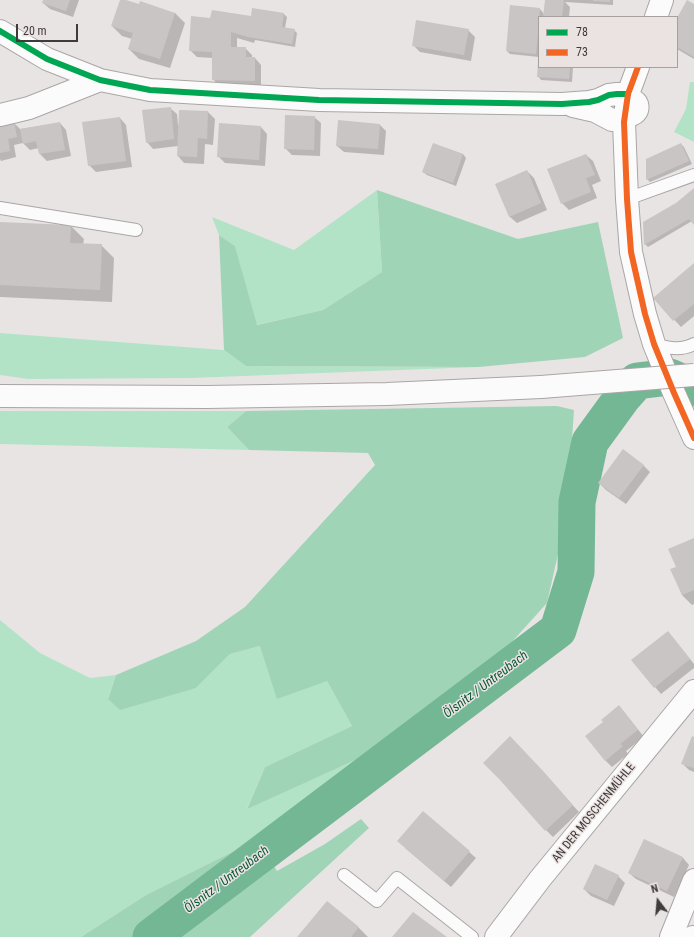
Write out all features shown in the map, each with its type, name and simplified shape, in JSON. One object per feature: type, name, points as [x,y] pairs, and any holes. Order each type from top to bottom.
[{"type":"main road","points":[[656,16],[662,0]]},
{"type":"main road","points":[[0,31],[47,59],[100,80],[150,90],[319,100],[562,104],[589,102],[609,95],[628,94]]},
{"type":"main road","points":[[638,68],[628,94],[624,122],[631,252],[644,314],[657,352],[692,433]]},
{"type":"main road","points":[[0,115],[29,108],[100,80]]},
{"type":"main road","points":[[562,104],[589,109],[612,120],[624,122]]},
{"type":"main road","points":[[0,394],[30,396],[207,397],[371,394],[541,387],[694,375]]},
{"type":"main road","name":"AN DER MOSCHENMÜHLE","points":[[496,937],[540,879],[694,691]]},
{"type":"main road","points":[[671,937],[694,880]]},
{"type":"lane","points":[[627,199],[694,175]]},
{"type":"lane","points":[[0,208],[136,230]]},
{"type":"lane","points":[[657,352],[670,348],[689,347],[694,344]]},
{"type":"lane","points":[[344,875],[377,901],[397,878],[472,937]]},
{"type":"green space","points":[[690,82],[694,82],[694,142],[674,132],[686,109]]},
{"type":"green space","points":[[377,190],[382,272],[323,310],[256,325],[235,246],[219,235],[212,217],[294,250]]},
{"type":"green space","points":[[377,190],[518,239],[598,222],[623,338],[585,357],[479,367],[246,366],[224,350],[219,235],[235,246],[257,325],[323,310],[382,272]]},
{"type":"green space","points":[[0,333],[224,350],[246,366],[479,367],[191,378],[28,379],[0,375]]},
{"type":"green space","points":[[557,406],[574,410],[567,514],[547,603],[492,664],[373,752],[247,809],[265,767],[352,726],[327,681],[277,699],[260,646],[230,654],[196,688],[120,710],[108,699],[116,675],[196,641],[245,607],[375,465],[368,453],[249,450],[227,427],[246,411]]},
{"type":"green space","points":[[0,411],[246,411],[227,427],[249,450],[0,444]]},
{"type":"green space","points":[[0,620],[40,653],[90,678],[116,675],[108,698],[196,688],[230,654],[260,646],[327,681],[352,726],[265,767],[247,808],[373,752],[258,839],[146,895],[81,937],[0,937]]},
{"type":"green space","points":[[361,819],[369,828],[250,937],[81,937],[146,895],[258,839],[277,871],[325,844]]},
{"type":"building","points":[[43,0],[70,0],[66,11],[42,3]]},
{"type":"building","points":[[120,0],[126,0],[139,4],[140,1],[175,13],[160,59],[128,49],[133,33],[111,26]]},
{"type":"building","points":[[545,0],[564,0],[562,16],[543,16]]},
{"type":"building","points":[[610,0],[610,2],[593,1]]},
{"type":"building","points":[[687,0],[694,4],[694,57],[678,48],[678,16]]},
{"type":"building","points":[[510,5],[540,8],[539,16],[538,16],[536,54],[506,51]]},
{"type":"building","points":[[252,8],[284,13],[282,27],[295,29],[292,44],[248,37],[231,32],[231,47],[246,47],[246,57],[255,57],[255,81],[212,80],[212,52],[189,51],[191,16],[210,18],[212,10],[251,16]]},
{"type":"building","points":[[416,20],[469,29],[464,55],[412,46]]},
{"type":"building","points":[[538,63],[538,68],[570,68],[569,79],[537,77]]},
{"type":"building","points":[[171,107],[174,139],[146,143],[142,110]]},
{"type":"building","points":[[179,110],[208,111],[207,139],[198,138],[197,157],[177,156]]},
{"type":"building","points":[[285,115],[315,116],[314,150],[284,149]]},
{"type":"building","points":[[120,117],[126,161],[88,166],[82,122]]},
{"type":"building","points":[[338,120],[380,124],[378,149],[336,146]]},
{"type":"building","points":[[14,121],[17,137],[8,139],[10,151],[0,153],[0,124]]},
{"type":"building","points":[[60,122],[65,150],[39,154],[36,141],[23,144],[20,129]]},
{"type":"building","points":[[219,123],[261,126],[259,160],[217,157]]},
{"type":"building","points":[[433,143],[463,154],[453,183],[422,172]]},
{"type":"building","points":[[681,143],[689,161],[646,180],[646,159]]},
{"type":"building","points":[[586,154],[595,175],[586,178],[591,192],[561,204],[547,169]]},
{"type":"building","points":[[527,170],[541,203],[509,217],[495,184]]},
{"type":"building","points":[[694,188],[694,225],[689,219],[644,245],[643,222],[676,203]]},
{"type":"building","points":[[0,222],[71,225],[70,243],[102,244],[100,290],[0,285]]},
{"type":"building","points":[[694,263],[694,304],[673,321],[653,298]]},
{"type":"building","points":[[623,449],[644,465],[619,498],[598,483]]},
{"type":"building","points":[[694,538],[694,590],[682,595],[670,569],[676,567],[668,549]]},
{"type":"building","points":[[668,631],[690,659],[654,688],[631,660]]},
{"type":"building","points":[[619,705],[638,730],[620,744],[623,746],[605,761],[585,736],[603,722],[601,720]]},
{"type":"building","points":[[510,736],[573,805],[545,831],[483,763]]},
{"type":"building","points":[[692,736],[694,737],[694,768],[681,764]]},
{"type":"building","points":[[423,811],[470,851],[444,881],[397,841]]},
{"type":"building","points":[[644,839],[683,857],[667,891],[628,873]]},
{"type":"building","points":[[595,864],[619,875],[607,900],[583,889]]},
{"type":"building","points":[[327,901],[359,927],[351,937],[297,937]]},
{"type":"building","points":[[413,912],[447,937],[392,937]]},
{"type":"waterway","name":"Ölsnitz / Untreubach","points":[[151,937],[558,630],[576,572],[577,502],[590,442],[622,398],[637,381],[670,377],[694,388]]},
{"type":"transit line","name":"78","points":[[0,31],[47,59],[100,80],[150,90],[319,100],[562,104],[589,102],[609,95],[628,94]]},
{"type":"transit line","name":"73","points":[[638,68],[628,94],[624,122],[631,252],[645,314],[654,344],[694,438]]}]
